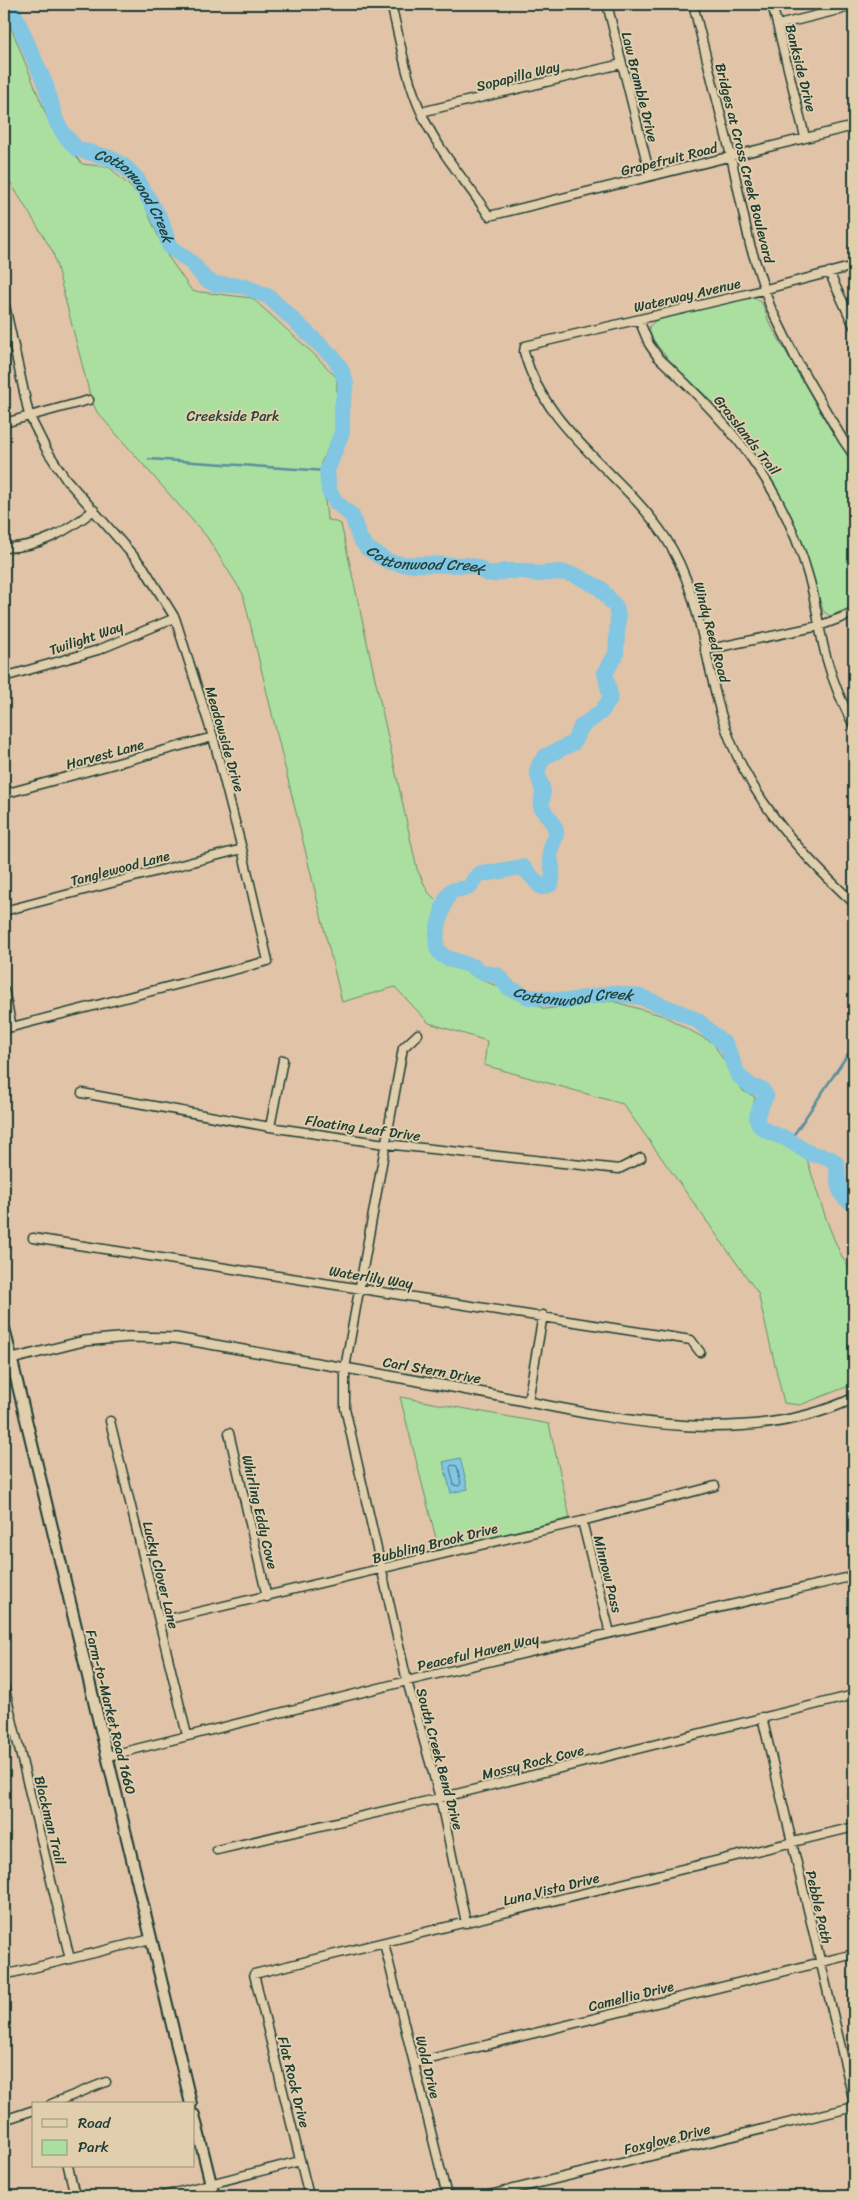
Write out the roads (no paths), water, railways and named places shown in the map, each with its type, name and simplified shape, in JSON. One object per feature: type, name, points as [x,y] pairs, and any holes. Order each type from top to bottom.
[{"type":"main road","name":"Farm-to-Market Road 1660","points":[[4,1328],[8,1360],[108,1756],[191,2102]]},
{"type":"main road","points":[[195,2119],[214,2196]]},
{"type":"street","points":[[391,4],[413,92],[421,112]]},
{"type":"street","name":"Law Bramble Drive","points":[[607,4],[650,175]]},
{"type":"street","name":"Bridges at Cross Creek Boulevard","points":[[693,4],[731,156],[750,245],[770,306],[797,361],[854,456]]},
{"type":"street","name":"Bankside Drive","points":[[772,4],[805,137]]},
{"type":"street","points":[[778,25],[854,6]]},
{"type":"street","name":"Sopapilla Way","points":[[421,112],[621,64]]},
{"type":"street","name":"Grapefruit Road","points":[[421,112],[431,133],[489,216],[854,126]]},
{"type":"street","name":"Waterway Avenue","points":[[525,346],[747,294],[764,288],[854,266]]},
{"type":"street","points":[[829,272],[854,326]]},
{"type":"street","name":"Meadowside Drive","points":[[4,301],[30,415],[46,448],[65,478],[144,568],[175,618],[213,737],[268,961],[4,1030]]},
{"type":"street","name":"Grasslands Trail","points":[[639,320],[646,339],[658,357],[724,422],[770,484],[798,543],[810,579],[827,660],[839,694],[854,726]]},
{"type":"street","name":"Windy Reed Road","points":[[525,346],[525,358],[553,412],[581,445],[634,497],[666,539],[682,570],[699,621],[722,718],[733,747],[750,779],[792,841],[820,872],[854,903]]},
{"type":"street","points":[[4,422],[88,400]]},
{"type":"street","points":[[4,548],[42,542],[60,534],[94,510]]},
{"type":"street","points":[[705,650],[819,626],[854,613]]},
{"type":"street","name":"Twilight Way","points":[[4,677],[98,650],[175,618]]},
{"type":"street","name":"Harvest Lane","points":[[4,794],[213,737]]},
{"type":"street","name":"Tanglewood Lane","points":[[4,911],[242,849]]},
{"type":"street","points":[[4,990],[12,1027]]},
{"type":"street","name":"South Creek Bend Drive","points":[[418,1034],[403,1048],[345,1368],[345,1408],[407,1681],[440,1798],[466,1923]]},
{"type":"street","points":[[270,1128],[283,1060]]},
{"type":"street","name":"Floating Leaf Drive","points":[[82,1092],[270,1128],[385,1144],[619,1169],[641,1158]]},
{"type":"street","name":"Waterlily Way","points":[[33,1238],[543,1315],[691,1340],[700,1352]]},
{"type":"street","points":[[528,1401],[543,1315]]},
{"type":"street","name":"Carl Stern Drive","points":[[8,1360],[84,1342],[129,1337],[166,1338],[639,1421],[690,1427],[726,1427],[787,1420],[816,1413],[854,1398]]},
{"type":"street","name":"Lucky Clover Lane","points":[[110,1421],[187,1735]]},
{"type":"street","name":"Whirling Eddy Cove","points":[[229,1433],[267,1597]]},
{"type":"street","name":"Bubbling Brook Drive","points":[[160,1621],[582,1521],[715,1486]]},
{"type":"street","name":"Minnow Pass","points":[[582,1521],[610,1633]]},
{"type":"street","name":"Peaceful Haven Way","points":[[108,1756],[407,1681],[854,1576]]},
{"type":"street","name":"Blackman Trail","points":[[4,1686],[70,1959]]},
{"type":"street","name":"Mossy Rock Cove","points":[[217,1850],[440,1798],[854,1695]]},
{"type":"street","name":"Pebble Path","points":[[762,1717],[819,1962],[854,2102]]},
{"type":"street","name":"Luna Vista Drive","points":[[254,1974],[854,1827]]},
{"type":"street","points":[[4,1975],[151,1939]]},
{"type":"street","name":"Wold Drive","points":[[384,1943],[447,2196]]},
{"type":"street","name":"Camellia Drive","points":[[414,2063],[854,1954]]},
{"type":"street","name":"Flat Rock Drive","points":[[254,1974],[309,2196]]},
{"type":"street","points":[[58,2102],[106,2082]]},
{"type":"street","name":"Foxglove Drive","points":[[485,2196],[854,2107]]},
{"type":"street","points":[[4,2120],[32,2111]]},
{"type":"street","points":[[163,2196],[300,2161]]},
{"type":"street","points":[[68,2168],[75,2196]]},
{"type":"water","points":[[460,1458],[468,1489],[451,1493],[443,1462]]},
{"type":"waterway","name":"Cottonwood Creek","points":[[10,4],[46,86],[56,121],[63,133],[77,149],[110,158],[124,166],[137,179],[161,220],[170,247],[192,263],[205,279],[215,284],[244,286],[269,297],[333,357],[340,367],[346,383],[342,408],[342,432],[327,471],[329,491],[336,502],[352,516],[359,537],[367,548],[387,561],[400,564],[468,565],[477,567],[486,573],[495,574],[505,571],[525,571],[538,574],[560,572],[575,575],[600,588],[616,607],[618,617],[616,654],[605,673],[610,695],[609,701],[601,712],[581,727],[573,743],[546,756],[540,763],[537,771],[543,792],[541,807],[556,830],[550,851],[551,884],[541,887],[523,867],[481,873],[474,879],[470,887],[451,891],[445,902],[437,935],[436,944],[439,951],[449,959],[475,967],[478,971],[497,975],[509,988],[529,997],[568,1001],[612,993],[641,997],[698,1021],[726,1045],[738,1075],[752,1087],[762,1089],[766,1096],[758,1112],[758,1123],[766,1130],[808,1152],[834,1161],[837,1164],[838,1182],[841,1192],[848,1201],[854,1203]]},
{"type":"waterway","points":[[149,459],[327,471]]},
{"type":"waterway","points":[[789,1142],[854,1045]]},
{"type":"park label","name":"Creekside Park","points":[[233,416]]}]
